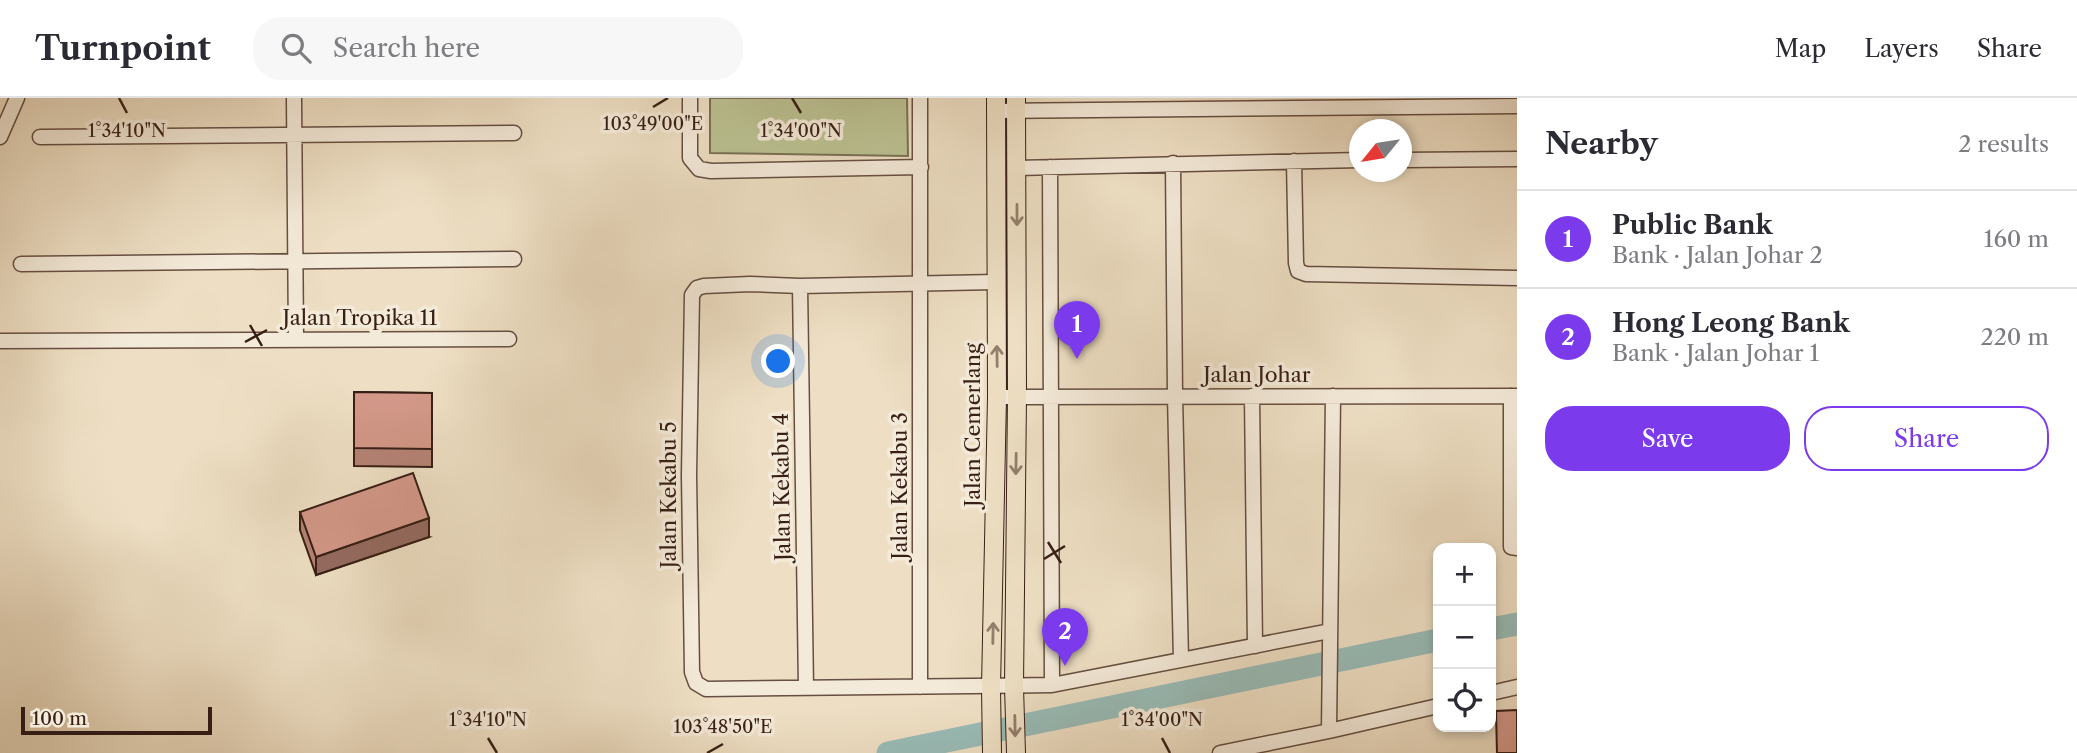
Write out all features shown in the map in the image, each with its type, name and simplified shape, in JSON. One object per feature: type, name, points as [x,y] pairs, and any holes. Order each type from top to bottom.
[{"type":"main road","name":"Jalan Cemerlang","points":[[992,753],[997,397],[996,105]]},
{"type":"main road","name":"Jalan Cemerlang","points":[[1015,105],[1016,753]]},
{"type":"street","points":[[0,137],[17,98]]},
{"type":"street","points":[[294,98],[296,340]]},
{"type":"street","points":[[690,98],[690,158],[699,169],[711,171],[921,167]]},
{"type":"street","name":"Jalan Kekabu 3","points":[[920,98],[920,687]]},
{"type":"street","points":[[996,105],[1517,106]]},
{"type":"street","points":[[40,137],[514,133]]},
{"type":"street","points":[[1412,160],[1517,159]]},
{"type":"street","points":[[1017,168],[1349,160]]},
{"type":"street","points":[[1294,161],[1298,271],[1306,274],[1517,278]]},
{"type":"street","points":[[1174,163],[1175,396],[1181,660]]},
{"type":"street","points":[[1049,167],[1052,685]]},
{"type":"street","points":[[21,264],[514,259]]},
{"type":"street","points":[[800,286],[995,282]]},
{"type":"street","name":"Jalan Kekabu 5","points":[[800,286],[704,286],[697,288],[692,295],[689,475],[692,671],[696,683],[706,689],[806,688]]},
{"type":"street","name":"Jalan Kekabu 4","points":[[800,286],[806,688]]},
{"type":"street","name":"Jalan Tropika 11","points":[[0,341],[509,339]]},
{"type":"street","points":[[1252,396],[1255,646]]},
{"type":"street","points":[[1329,732],[1333,396]]},
{"type":"street","points":[[1514,396],[1514,548]]},
{"type":"street","name":"Jalan Johar","points":[[997,397],[1514,396]]},
{"type":"street","points":[[806,688],[920,687],[991,694],[1014,692],[1255,646],[1330,638]]},
{"type":"street","points":[[1496,692],[1517,687]]},
{"type":"street","points":[[1220,753],[1329,732],[1433,707]]},
{"type":"green space","points":[[710,98],[907,98],[908,156],[710,153]]},
{"type":"building","points":[[354,392],[432,393],[432,449],[354,448]]},
{"type":"building","points":[[413,473],[429,518],[316,557],[300,512]]},
{"type":"building","points":[[1517,710],[1517,753],[1497,753],[1496,711]]},
{"type":"waterway","points":[[1496,628],[1517,624]]},
{"type":"waterway","points":[[888,753],[1433,641]]},
{"type":"place","name":"Public Bank","points":[[1077,359]]},
{"type":"place","name":"Hong Leong Bank","points":[[1065,666]]}]
